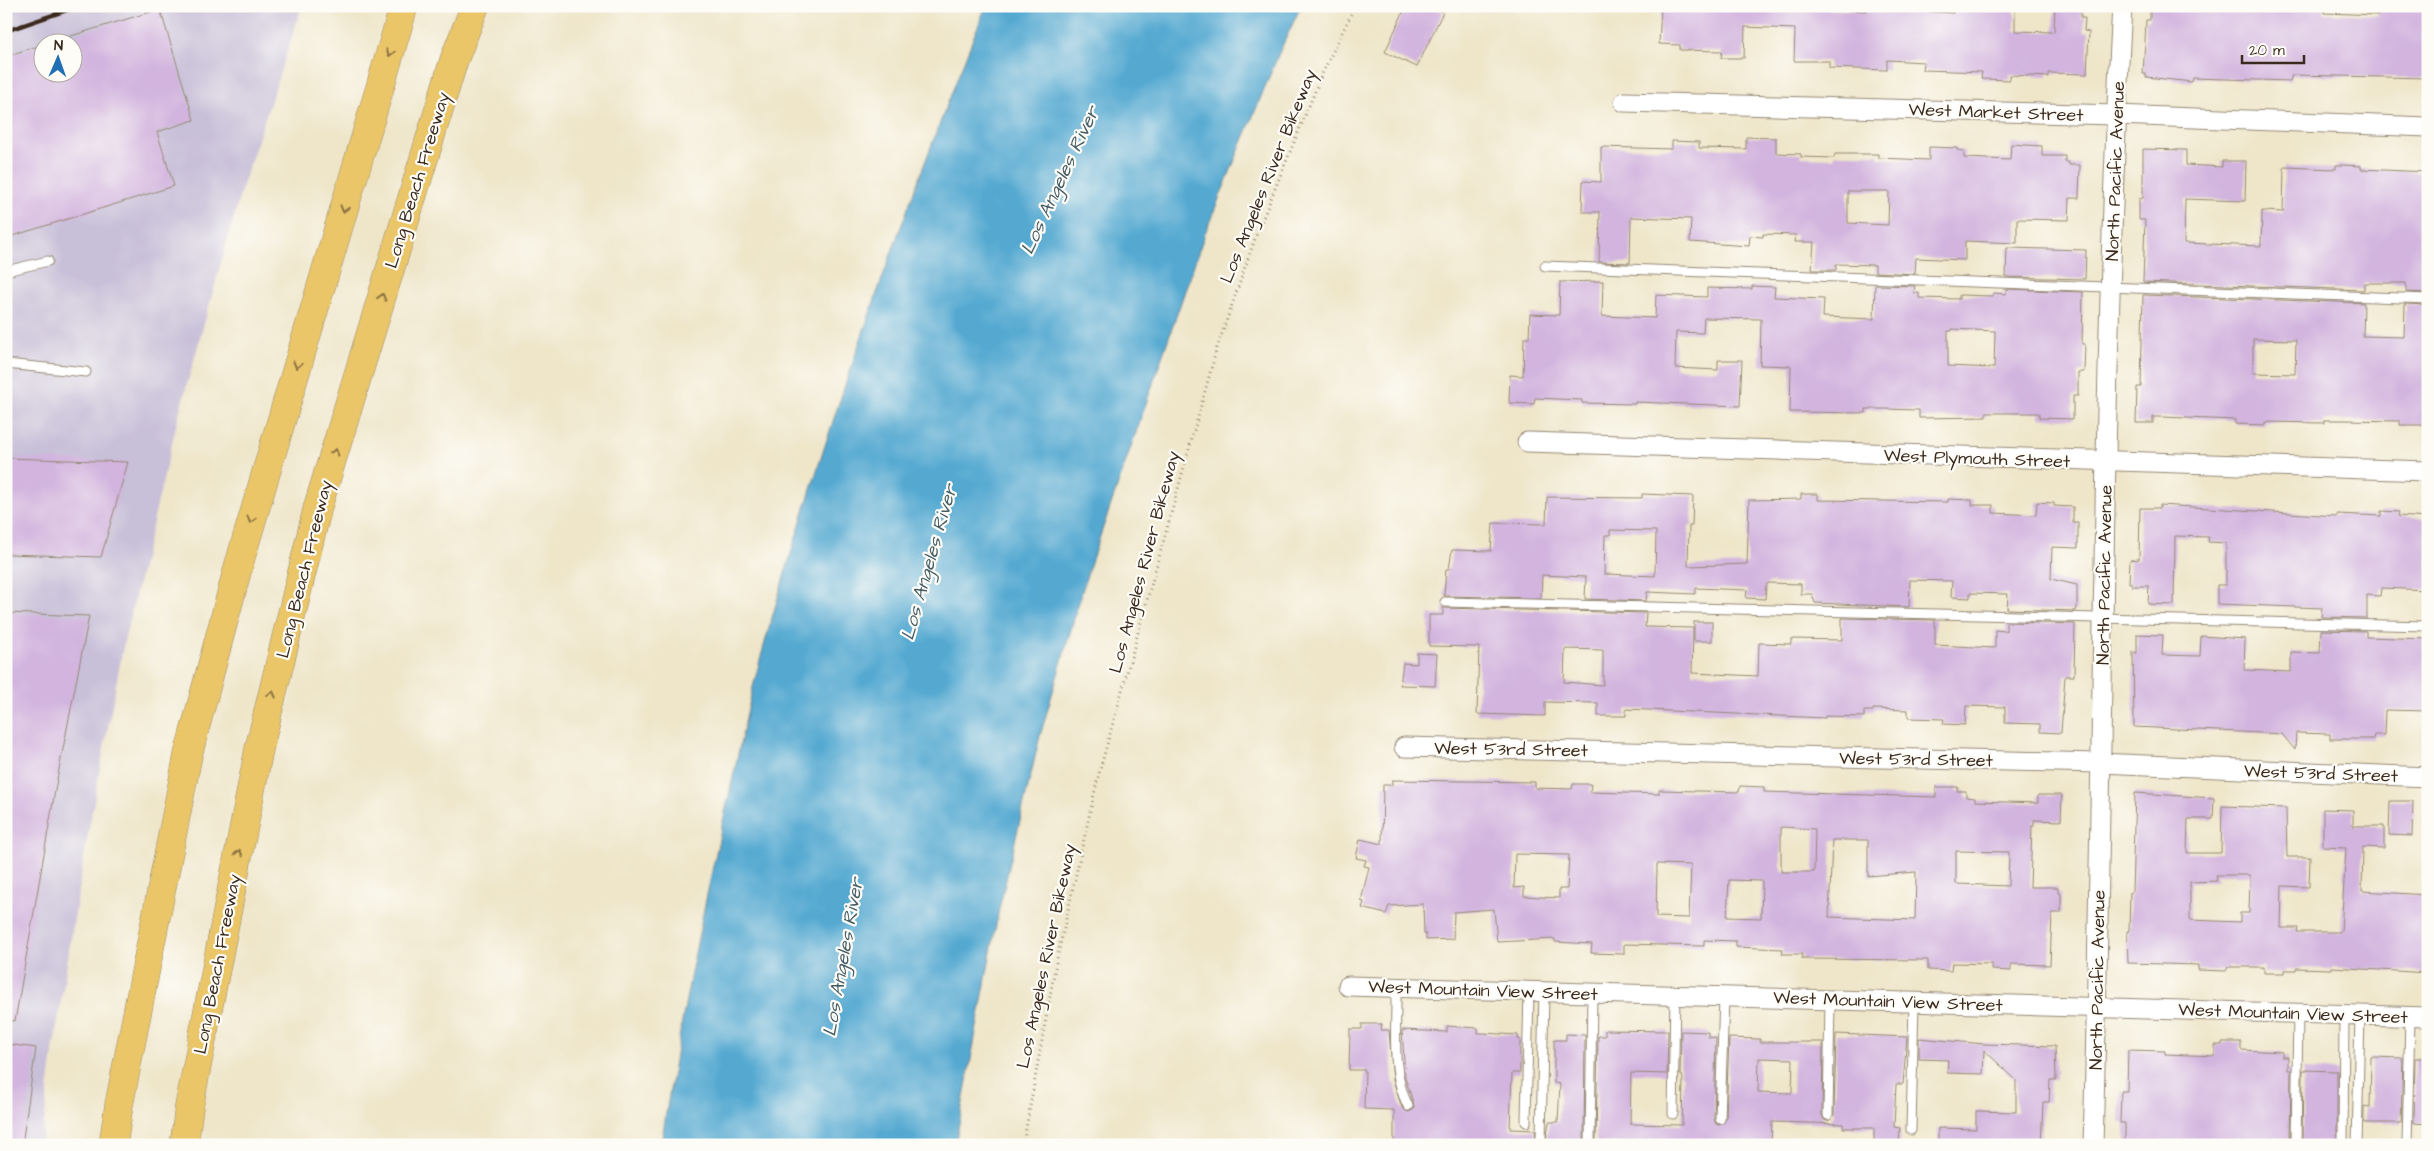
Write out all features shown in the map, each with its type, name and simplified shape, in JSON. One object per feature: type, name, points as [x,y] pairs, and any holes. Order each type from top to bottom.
[{"type":"highway","points":[[113,1145],[119,1105],[188,755],[239,564],[404,6]]},
{"type":"highway","name":"Long Beach Freeway","points":[[184,1145],[189,1107],[259,749],[318,506],[454,60],[475,6]]},
{"type":"highway","points":[[189,1107],[192,1145]]},
{"type":"street","name":"North Pacific Avenue","points":[[2093,1145],[2106,462],[2116,115],[2122,6]]},
{"type":"street","name":"West Market Street","points":[[1624,102],[2116,115],[2428,127]]},
{"type":"street","name":"West Plymouth Street","points":[[1527,442],[2428,472]]},
{"type":"street","name":"West 53rd Street","points":[[1404,747],[2100,763],[2428,778]]},
{"type":"street","name":"West Mountain View Street","points":[[1348,986],[2419,1017]]},
{"type":"lane","points":[[6,271],[48,261]]},
{"type":"lane","points":[[1545,266],[2428,299]]},
{"type":"lane","points":[[6,364],[86,372]]},
{"type":"lane","points":[[1445,602],[2428,626]]},
{"type":"lane","points":[[1396,987],[1397,1072],[1402,1095],[1408,1106]]},
{"type":"lane","points":[[1526,1122],[1537,991]]},
{"type":"lane","points":[[1537,991],[1541,1140]]},
{"type":"lane","points":[[1590,1145],[1592,993]]},
{"type":"lane","points":[[1673,1114],[1675,995]]},
{"type":"lane","points":[[1720,1118],[1724,996]]},
{"type":"lane","points":[[1828,1115],[1830,1000]]},
{"type":"lane","points":[[1911,1130],[1914,1002]]},
{"type":"lane","points":[[2296,1145],[2298,1013]]},
{"type":"lane","points":[[2343,1145],[2352,1015]]},
{"type":"lane","points":[[2352,1015],[2357,1145]]},
{"type":"lane","points":[[2407,1145],[2419,1017]]},
{"type":"path","name":"Los Angeles River Bikeway","points":[[1023,1145],[1056,963],[1098,777],[1217,348],[1258,230],[1324,72],[1355,6]]},
{"type":"shaded area","points":[[6,6],[302,6],[241,191],[180,410],[124,642],[86,844],[54,1045],[41,1145],[6,1145]]},
{"type":"water","name":"Los Angeles River","points":[[986,6],[1301,6],[1279,53],[1205,233],[1088,571],[1040,736],[999,909],[955,1145],[661,1145],[684,1008],[702,917],[760,660],[809,494],[864,330],[923,167]]},
{"type":"building","points":[[1406,6],[1432,6],[1443,12],[1417,67],[1385,52]]},
{"type":"building","points":[[1675,6],[1812,6],[1824,7],[1824,9],[1867,11],[1868,6],[1922,6],[1921,11],[1953,13],[1953,6],[2012,7],[2015,8],[2015,31],[2054,32],[2055,6],[2081,6],[2081,18],[2085,18],[2084,31],[2089,32],[2087,74],[2048,73],[2048,77],[2010,75],[2010,80],[1981,79],[1982,72],[1923,70],[1924,62],[1887,60],[1887,70],[1829,68],[1829,61],[1794,61],[1795,29],[1745,27],[1744,58],[1721,58],[1722,51],[1680,50],[1680,45],[1659,44],[1661,8],[1675,8]]},
{"type":"building","points":[[2150,6],[2324,6],[2324,13],[2378,15],[2378,6],[2428,6],[2428,78],[2292,75],[2290,81],[2193,78],[2192,82],[2146,77],[2146,74],[2143,74],[2146,20],[2150,20]]},
{"type":"building","points":[[160,9],[194,120],[157,132],[174,186],[6,238],[6,56],[32,48],[32,82],[82,82],[82,33]]},
{"type":"building","points":[[1746,137],[1776,138],[1776,153],[1801,154],[1801,157],[1834,158],[1835,154],[1878,154],[1878,158],[1929,160],[1929,147],[1957,148],[1957,150],[1964,151],[1964,158],[2010,160],[2011,144],[2042,146],[2042,156],[2065,156],[2065,162],[2069,162],[2069,165],[2080,165],[2079,198],[2070,198],[2069,220],[2017,219],[2017,243],[1965,241],[1965,260],[1916,258],[1915,274],[1875,272],[1875,265],[1836,264],[1836,270],[1812,270],[1814,242],[1795,242],[1796,235],[1763,234],[1763,237],[1750,236],[1749,246],[1690,242],[1691,219],[1631,217],[1630,263],[1599,262],[1600,212],[1582,212],[1583,181],[1601,182],[1601,147],[1672,149],[1672,141],[1699,142],[1699,148],[1746,149]],"holes":[[[1848,191],[1889,191],[1888,225],[1848,223]]]},
{"type":"building","points":[[2143,149],[2186,150],[2186,165],[2222,167],[2222,161],[2246,161],[2245,201],[2185,199],[2184,243],[2261,246],[2262,211],[2283,212],[2284,167],[2336,169],[2336,165],[2343,165],[2361,166],[2361,169],[2428,172],[2428,293],[2406,292],[2406,283],[2364,283],[2364,290],[2143,282],[2145,220],[2139,220],[2139,199],[2143,198]]},
{"type":"building","points":[[2007,248],[2086,250],[2085,279],[2006,277]]},
{"type":"building","points":[[1603,281],[1602,316],[1655,318],[1656,295],[1707,297],[1707,288],[1752,289],[1752,286],[1775,287],[1774,297],[1824,299],[1823,317],[1874,319],[1875,285],[1915,286],[1914,293],[1919,293],[1919,298],[1959,299],[1959,295],[1993,296],[1993,293],[2006,294],[2006,289],[2083,292],[2082,344],[2085,344],[2084,372],[2078,372],[2078,396],[2073,396],[2073,419],[2039,418],[2039,413],[1986,413],[1986,417],[1919,418],[1919,410],[1885,409],[1866,409],[1866,413],[1790,412],[1791,366],[1760,365],[1761,319],[1704,318],[1703,333],[1676,332],[1675,368],[1718,370],[1718,360],[1742,360],[1740,406],[1635,402],[1635,404],[1582,403],[1582,400],[1535,398],[1534,404],[1509,403],[1510,375],[1523,376],[1524,338],[1529,338],[1530,314],[1559,315],[1560,282]],"holes":[[[1952,329],[1995,331],[1994,368],[1948,366],[1948,331],[1952,331]]]},
{"type":"building","points":[[2143,295],[2364,303],[2363,336],[2404,337],[2405,304],[2428,305],[2428,425],[2400,425],[2400,421],[2324,420],[2324,423],[2265,422],[2265,425],[2235,424],[2235,420],[2162,417],[2153,417],[2153,423],[2136,423],[2137,387],[2141,387]],"holes":[[[2253,339],[2296,340],[2295,374],[2253,373]]]},
{"type":"building","points":[[6,458],[128,462],[101,557],[6,554]]},
{"type":"building","points":[[1642,494],[1693,496],[1692,526],[1689,526],[1688,566],[1747,564],[1749,500],[1801,499],[1801,494],[1818,494],[1818,500],[1948,502],[1948,499],[1972,500],[1972,505],[1993,505],[1993,513],[2036,515],[2037,502],[2054,503],[2054,506],[2073,507],[2073,523],[2078,523],[2078,548],[2052,547],[2051,579],[2077,585],[2077,608],[2076,611],[2007,609],[2008,594],[1970,593],[1970,598],[1951,597],[1952,581],[1910,580],[1909,607],[1815,603],[1812,594],[1801,594],[1801,584],[1769,583],[1766,585],[1765,599],[1746,598],[1747,590],[1696,588],[1695,594],[1647,592],[1646,601],[1585,599],[1586,577],[1542,575],[1541,598],[1444,596],[1446,569],[1449,569],[1452,550],[1491,551],[1493,523],[1546,524],[1547,497],[1642,498]],"holes":[[[1610,530],[1656,531],[1655,576],[1604,574],[1605,535],[1610,535]]]},
{"type":"building","points":[[2160,505],[2337,516],[2337,514],[2381,516],[2381,511],[2399,512],[2398,516],[2428,518],[2428,590],[2381,588],[2380,596],[2367,595],[2367,618],[2321,617],[2322,608],[2217,604],[2217,585],[2226,585],[2226,543],[2208,542],[2209,537],[2175,536],[2174,605],[2148,604],[2149,586],[2132,586],[2132,583],[2129,583],[2130,560],[2139,559],[2140,508],[2160,508]]},
{"type":"building","points":[[1443,608],[1646,613],[1645,627],[1693,628],[1692,673],[1758,676],[1759,643],[1791,644],[1791,639],[1842,640],[1842,618],[1935,620],[1935,645],[1995,648],[1995,630],[2006,631],[2006,622],[2075,624],[2074,676],[2065,676],[2061,733],[2040,732],[2040,724],[2005,723],[2005,707],[1966,706],[1965,725],[1943,724],[1944,719],[1908,718],[1908,710],[1873,709],[1873,711],[1864,711],[1864,717],[1825,716],[1825,718],[1626,709],[1626,716],[1598,716],[1598,703],[1545,702],[1545,716],[1477,714],[1479,647],[1429,646],[1429,615],[1443,615]],"holes":[[[1565,649],[1603,650],[1603,685],[1564,682]]]},
{"type":"building","points":[[6,613],[89,616],[56,785],[15,1021],[6,1020]]},
{"type":"building","points":[[1694,622],[1712,622],[1712,641],[1694,641]]},
{"type":"building","points":[[2321,630],[2366,631],[2366,637],[2428,639],[2428,711],[2385,710],[2384,735],[2374,735],[2373,739],[2330,739],[2330,734],[2296,733],[2295,750],[2282,734],[2134,727],[2133,652],[2137,653],[2137,634],[2163,635],[2162,655],[2200,656],[2201,636],[2245,639],[2244,670],[2291,672],[2291,652],[2320,653]]},
{"type":"building","points":[[1417,653],[1437,654],[1435,686],[1400,685],[1403,663],[1417,664]]},
{"type":"building","points":[[1392,780],[1535,782],[1535,788],[1572,789],[1573,784],[1591,784],[1590,792],[1659,794],[1659,790],[1739,792],[1740,786],[1764,787],[1764,792],[1936,797],[1936,787],[1958,787],[1957,791],[1966,791],[1966,797],[1975,798],[1975,801],[2038,803],[2038,795],[2062,795],[2061,821],[2034,820],[2034,826],[2032,826],[2030,887],[2058,887],[2058,893],[2061,894],[2061,913],[2052,913],[2050,965],[2011,964],[2011,971],[1992,970],[1992,964],[1952,963],[1951,971],[1928,970],[1928,960],[1802,959],[1802,954],[1782,954],[1783,949],[1736,947],[1736,941],[1704,940],[1704,946],[1624,944],[1624,954],[1591,953],[1592,944],[1555,942],[1555,939],[1497,942],[1494,909],[1454,912],[1453,939],[1426,940],[1423,904],[1389,906],[1386,914],[1362,908],[1364,902],[1361,901],[1369,867],[1364,866],[1366,860],[1356,858],[1360,839],[1382,844],[1383,785],[1392,785]],"holes":[[[1781,827],[1815,829],[1814,872],[1781,872]],[[1832,840],[1868,840],[1868,876],[1916,872],[1915,920],[1829,917]],[[1956,851],[2009,852],[2008,886],[1956,884]],[[1515,854],[1569,855],[1567,889],[1559,889],[1559,898],[1524,896],[1524,887],[1514,888]],[[1657,864],[1691,865],[1689,918],[1656,917]],[[1729,880],[1762,881],[1761,918],[1727,917]]]},
{"type":"building","points":[[2135,793],[2214,798],[2213,819],[2188,819],[2187,853],[2221,853],[2222,806],[2286,808],[2287,857],[2310,857],[2309,887],[2282,886],[2281,928],[2298,928],[2297,932],[2341,932],[2346,848],[2323,847],[2323,809],[2353,810],[2353,826],[2384,826],[2384,848],[2363,847],[2362,891],[2428,895],[2428,973],[2332,967],[2332,969],[2296,968],[2296,970],[2285,970],[2285,973],[2264,973],[2264,967],[2228,967],[2226,971],[2198,970],[2198,965],[2128,963],[2127,931],[2129,931],[2130,892],[2132,892]],"holes":[[[2216,875],[2250,875],[2249,913],[2240,913],[2240,922],[2190,920],[2190,882],[2217,881]]]},
{"type":"building","points":[[2390,801],[2413,801],[2412,836],[2389,835]]},
{"type":"building","points":[[1362,1024],[1382,1024],[1381,1030],[1389,1030],[1393,1080],[1402,1108],[1408,1112],[1413,1110],[1414,1106],[1405,1077],[1402,1030],[1447,1032],[1447,1026],[1478,1028],[1478,1033],[1518,1035],[1518,1039],[1520,1039],[1520,1073],[1512,1073],[1510,1129],[1535,1130],[1537,1145],[1394,1145],[1394,1110],[1364,1109],[1365,1070],[1349,1070],[1350,1029],[1362,1029]]},
{"type":"building","points":[[1605,1030],[1668,1031],[1667,1074],[1631,1073],[1630,1124],[1682,1125],[1681,1031],[1708,1032],[1708,1037],[1716,1038],[1714,1119],[1716,1124],[1720,1125],[1726,1119],[1729,1038],[1760,1039],[1760,1042],[1823,1042],[1822,1115],[1824,1120],[1828,1121],[1834,1115],[1836,1034],[1907,1037],[1903,1084],[1896,1084],[1894,1127],[1900,1128],[1899,1145],[1874,1145],[1874,1128],[1843,1128],[1843,1124],[1772,1122],[1771,1145],[1596,1143],[1598,1036],[1605,1036]],"holes":[[[1759,1058],[1793,1059],[1792,1093],[1758,1092]]]},
{"type":"building","points":[[1566,1034],[1585,1035],[1584,1143],[1580,1142],[1580,1145],[1545,1145],[1549,1122],[1558,1122],[1560,1084],[1554,1083],[1554,1040],[1566,1040]]},
{"type":"building","points":[[1919,1038],[1984,1044],[2055,1046],[2056,1080],[2050,1080],[2049,1102],[2043,1102],[2041,1145],[1938,1145],[1938,1128],[1976,1129],[1976,1111],[2016,1112],[2016,1080],[1984,1050],[1983,1074],[1947,1073],[1948,1060],[1919,1059]]},
{"type":"building","points":[[2222,1042],[2241,1042],[2241,1050],[2282,1052],[2282,1057],[2288,1057],[2288,1070],[2291,1070],[2290,1145],[2125,1145],[2125,1123],[2120,1123],[2121,1091],[2127,1091],[2128,1050],[2165,1051],[2165,1054],[2215,1056],[2215,1045],[2222,1045]]},
{"type":"building","points":[[6,1044],[36,1048],[22,1145],[6,1145]]},
{"type":"building","points":[[2371,1057],[2403,1058],[2401,1123],[2364,1123],[2364,1106],[2370,1107]]},
{"type":"building","points":[[2415,1058],[2428,1058],[2428,1124],[2414,1123]]},
{"type":"building","points":[[2303,1070],[2337,1071],[2337,1145],[2302,1145]]},
{"type":"railway","points":[[6,31],[79,6]]}]
